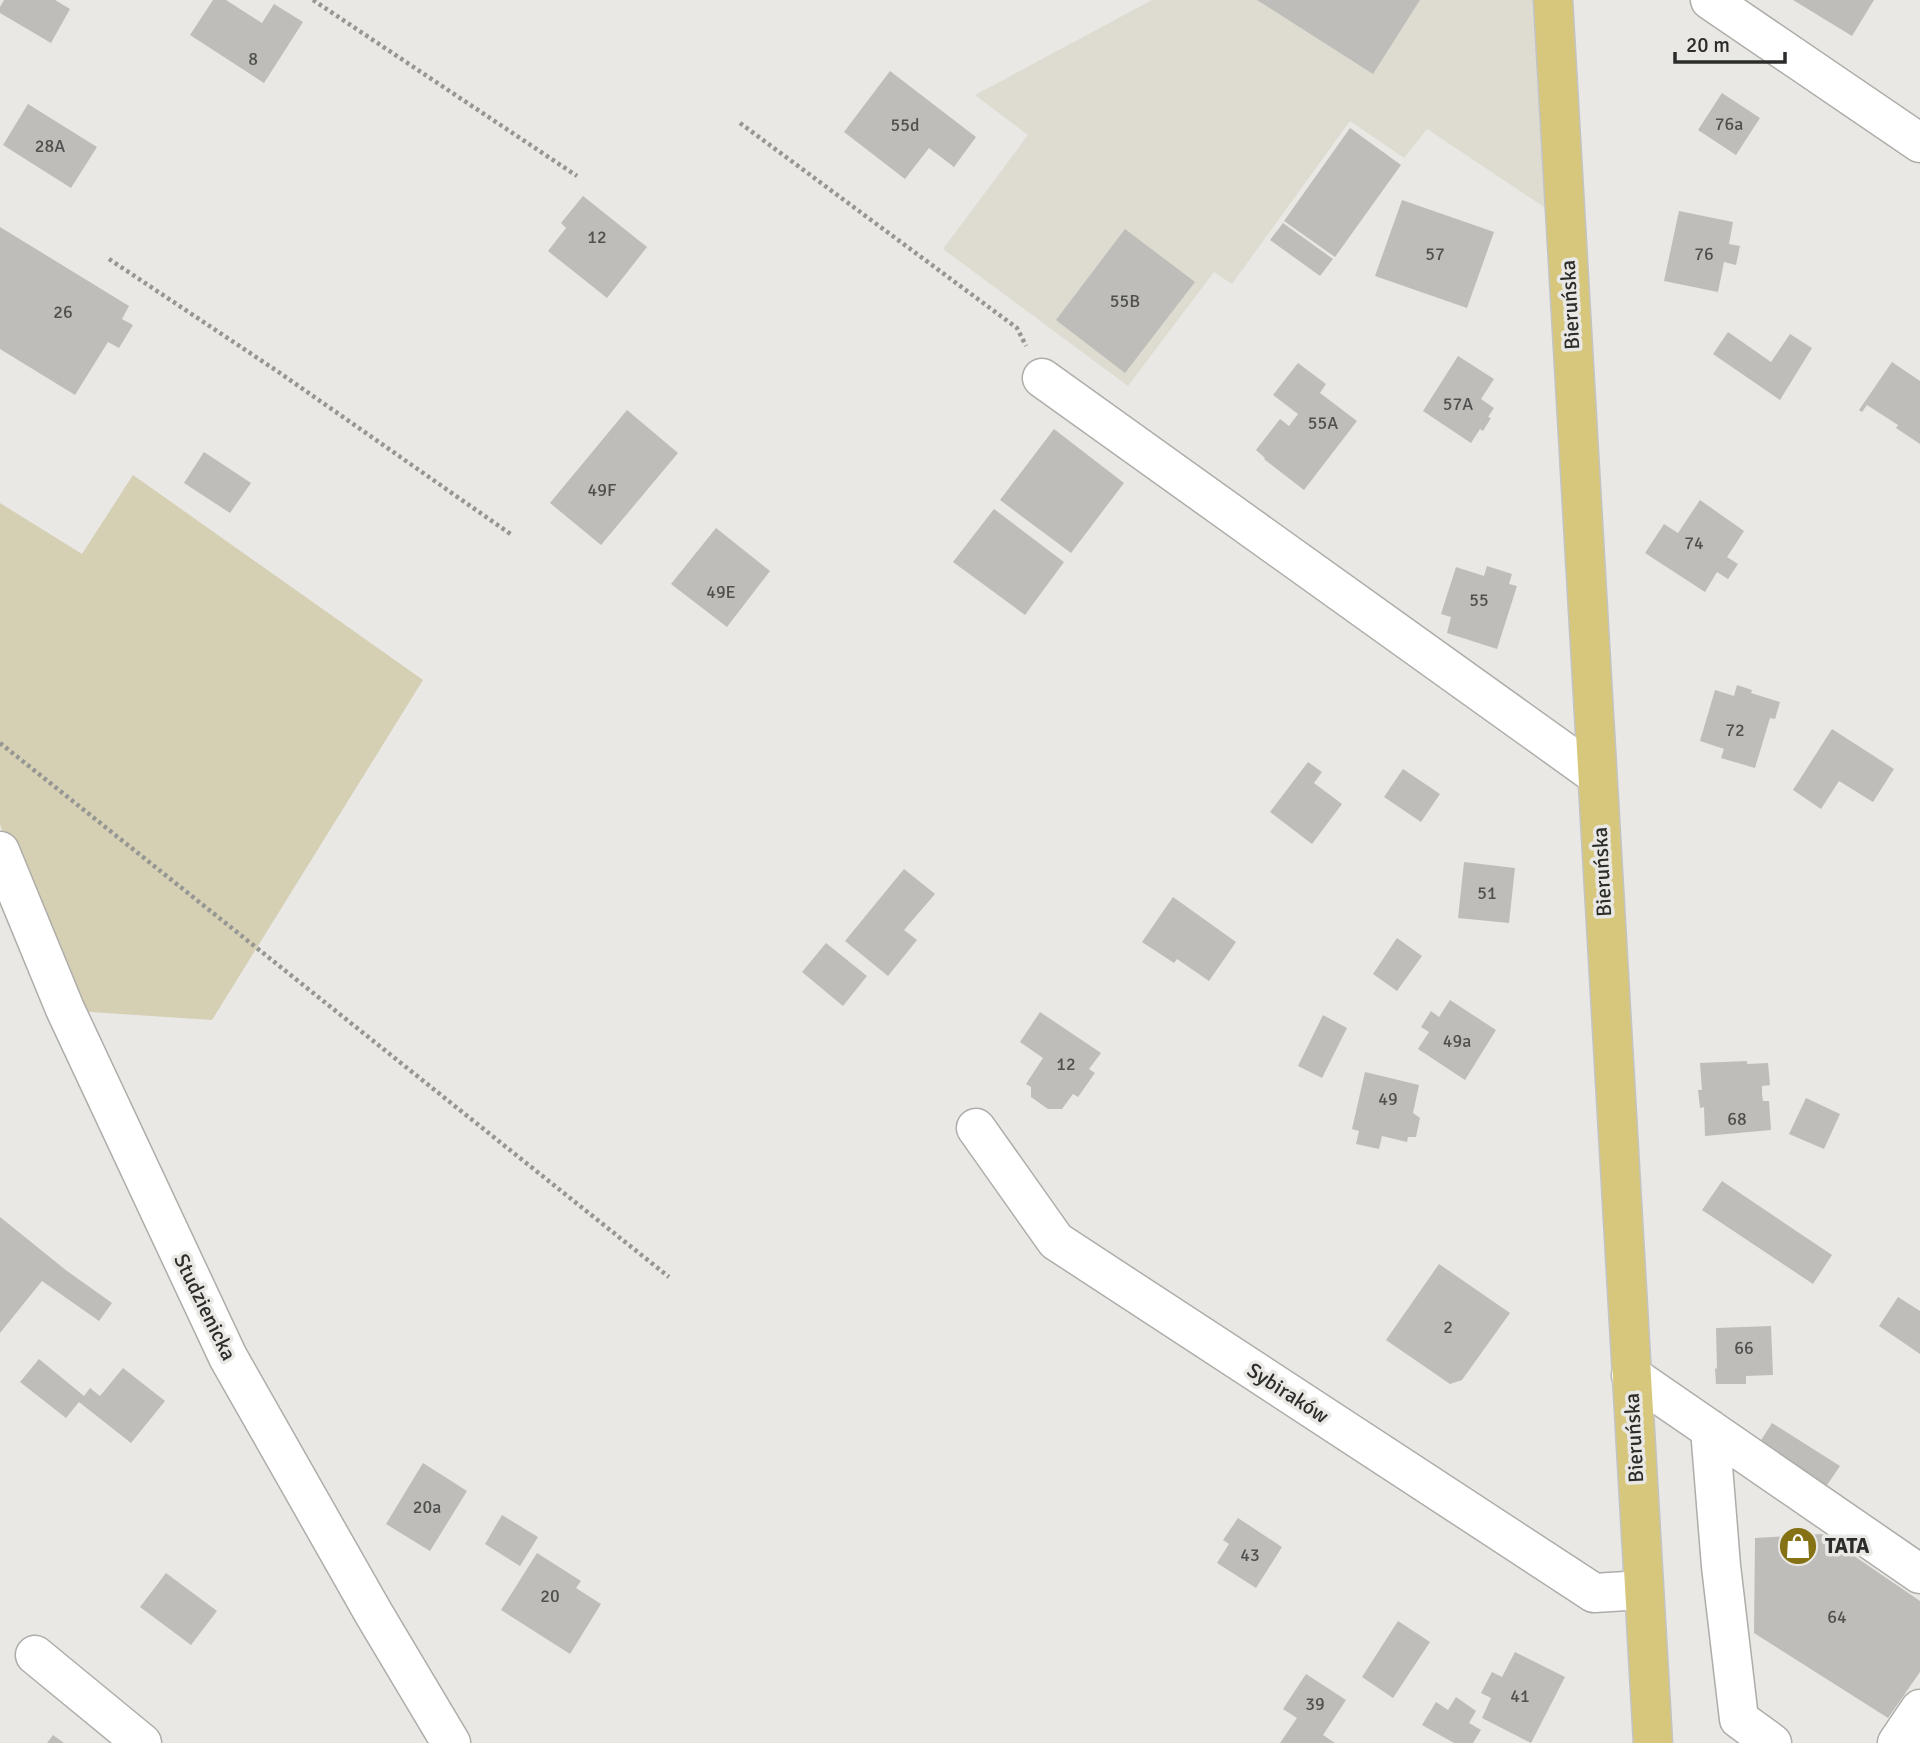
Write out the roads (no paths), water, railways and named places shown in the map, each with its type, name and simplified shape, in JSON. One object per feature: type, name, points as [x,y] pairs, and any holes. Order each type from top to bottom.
[{"type":"main road","name":"Bieruńska","points":[[1553,0],[1653,1743]]},
{"type":"street","points":[[1710,0],[1920,143]]},
{"type":"street","points":[[1042,379],[1597,775]]},
{"type":"street","name":"Studzienicka","points":[[0,851],[65,1009],[228,1357],[374,1614],[451,1743]]},
{"type":"street","name":"Sybiraków","points":[[976,1128],[1056,1241],[1594,1594],[1643,1590]]},
{"type":"street","points":[[1631,1375],[1920,1574]]},
{"type":"street","points":[[1710,1429],[1721,1566],[1739,1719],[1772,1743]]},
{"type":"street","points":[[35,1655],[142,1743]]},
{"type":"street","points":[[1897,1743],[1920,1709]]},
{"type":"place","name":"TATA","points":[[1798,1546]]}]
